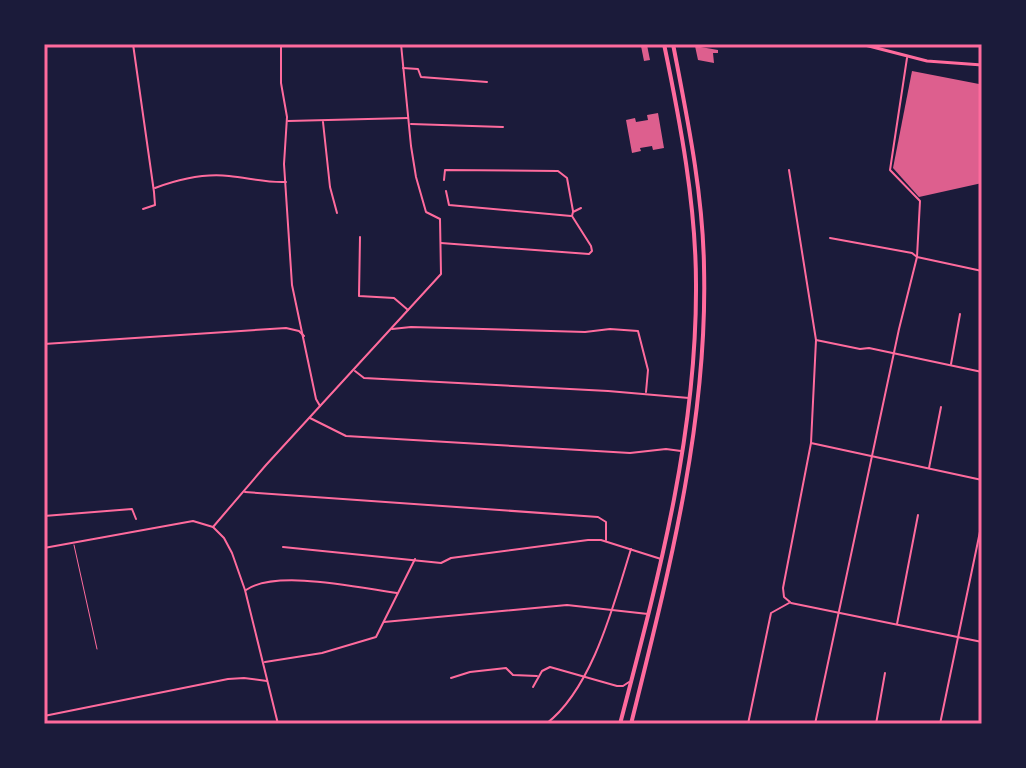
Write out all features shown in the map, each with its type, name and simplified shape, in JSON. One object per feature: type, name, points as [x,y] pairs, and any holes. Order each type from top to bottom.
[{"type":"highway","points":[[620,724],[663,559],[682,452],[695,325],[695,245],[680,125],[664,44]]},
{"type":"highway","points":[[631,724],[677,539],[693,436],[703,332],[703,239],[674,44]]},
{"type":"main road","points":[[861,44],[946,64],[981,65]]},
{"type":"street","points":[[133,44],[154,188],[155,205],[143,209]]},
{"type":"street","points":[[281,44],[292,285],[316,399],[321,407]]},
{"type":"street","points":[[213,527],[441,274],[440,219],[426,212],[413,161],[401,44]]},
{"type":"street","points":[[815,724],[871,456],[917,257],[920,201],[890,170],[908,57]]},
{"type":"street","points":[[981,65],[982,72]]},
{"type":"street","points":[[402,67],[418,69],[421,77],[487,82]]},
{"type":"street","points":[[286,121],[408,118]]},
{"type":"street","points":[[322,121],[330,187],[337,213]]},
{"type":"street","points":[[409,124],[503,127]]},
{"type":"street","points":[[441,243],[589,254],[592,251],[573,214],[567,178],[558,171],[448,170],[444,180]]},
{"type":"street","points":[[789,170],[816,340],[811,443],[783,588],[784,597],[790,602],[982,642]]},
{"type":"street","points":[[154,188],[207,175],[263,183],[286,182]]},
{"type":"street","points":[[446,191],[449,205],[573,214],[581,208]]},
{"type":"street","points":[[360,237],[359,296],[394,298],[408,310]]},
{"type":"street","points":[[830,238],[912,253],[917,257],[982,271]]},
{"type":"street","points":[[950,366],[960,314]]},
{"type":"street","points":[[44,344],[286,328],[299,331],[304,337]]},
{"type":"street","points":[[391,329],[638,331],[648,370],[646,393]]},
{"type":"street","points":[[816,340],[982,372]]},
{"type":"street","points":[[354,370],[364,378],[689,398]]},
{"type":"street","points":[[929,468],[941,407]]},
{"type":"street","points":[[310,418],[346,436],[630,453],[666,449],[682,452]]},
{"type":"street","points":[[811,443],[982,480]]},
{"type":"street","points":[[244,492],[598,517],[606,522],[606,542]]},
{"type":"street","points":[[44,516],[132,509],[136,519]]},
{"type":"street","points":[[896,624],[918,515]]},
{"type":"street","points":[[44,548],[193,521],[213,527],[232,553],[245,590],[278,724]]},
{"type":"street","points":[[940,724],[982,522]]},
{"type":"street","points":[[283,547],[441,563],[451,558],[588,540],[606,542],[663,559]]},
{"type":"street","points":[[546,724],[568,702],[583,676],[612,611],[631,549]]},
{"type":"street","points":[[264,662],[322,653],[376,637],[415,559]]},
{"type":"street","points":[[245,590],[269,580],[292,580],[398,593]]},
{"type":"street","points":[[748,724],[771,613],[790,602]]},
{"type":"street","points":[[384,622],[567,605],[650,615]]},
{"type":"street","points":[[533,687],[539,676],[550,667],[617,686],[623,686],[632,679]]},
{"type":"street","points":[[451,678],[470,672],[506,668],[513,675],[539,676]]},
{"type":"street","points":[[876,724],[885,673]]},
{"type":"street","points":[[44,716],[228,679],[268,682]]},
{"type":"lane","points":[[73,542],[97,649]]},
{"type":"building","points":[[647,45],[650,60],[644,61],[641,46]]},
{"type":"building","points":[[695,46],[718,50],[718,53],[713,53],[714,63],[698,60]]},
{"type":"building","points":[[912,71],[979,84],[982,96],[982,183],[919,197],[893,168]]},
{"type":"building","points":[[658,113],[664,148],[653,150],[652,146],[632,153],[626,120],[648,120],[647,115]]}]
